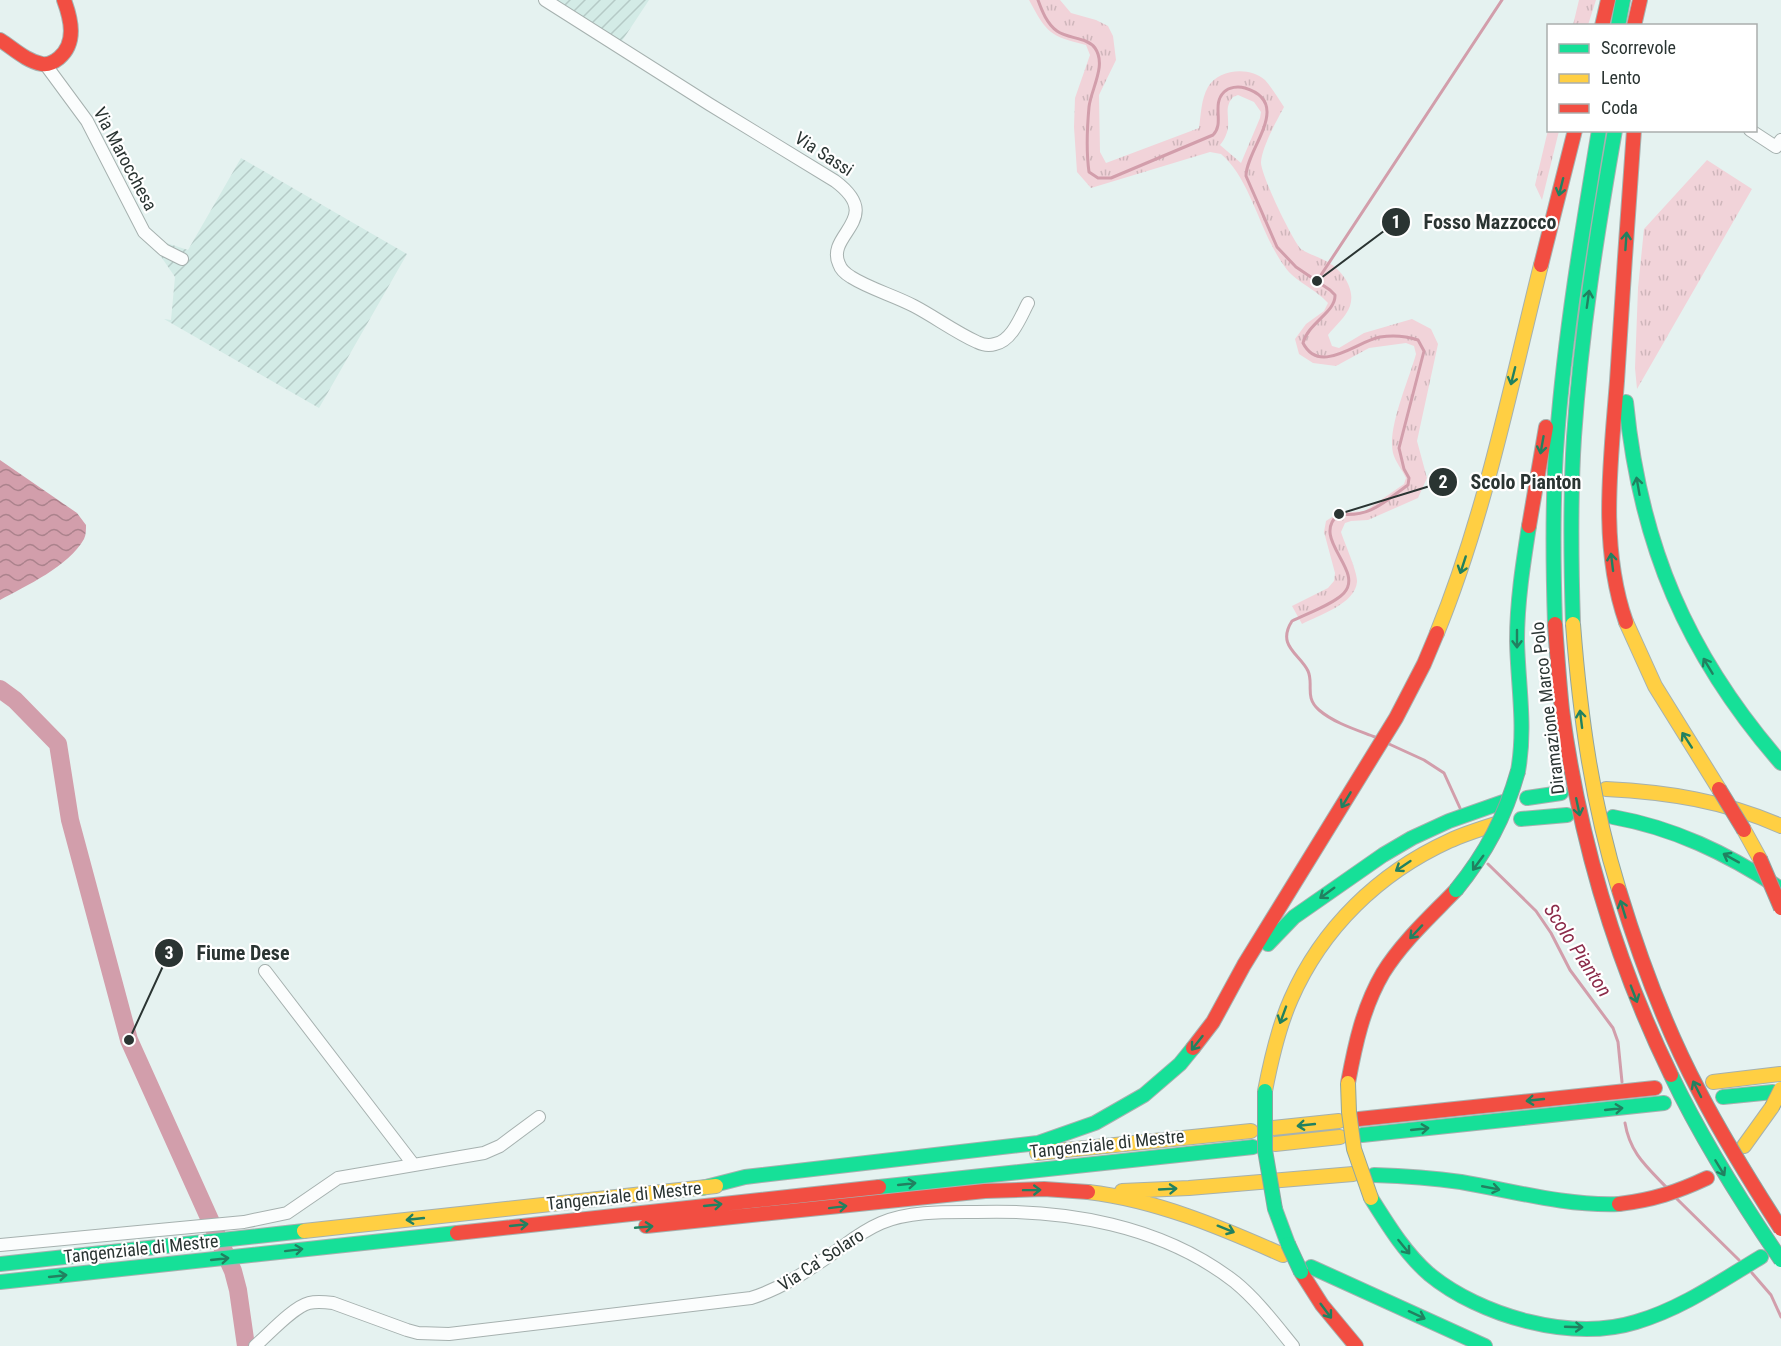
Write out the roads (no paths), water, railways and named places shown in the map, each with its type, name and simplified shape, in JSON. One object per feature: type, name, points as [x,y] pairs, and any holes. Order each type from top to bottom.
[{"type":"main road","points":[[41,63],[62,56],[70,41],[71,26],[64,0]]},
{"type":"main road","points":[[1602,24],[1608,0]]},
{"type":"main road","points":[[1618,24],[1623,0]]},
{"type":"main road","points":[[1634,24],[1640,0]]},
{"type":"main road","points":[[1646,24],[1650,0]]},
{"type":"main road","name":"Via Marocchesa","points":[[0,40],[41,63]]},
{"type":"main road","points":[[1229,995],[1244,965],[1396,718],[1424,664],[1455,589],[1471,538],[1574,132]]},
{"type":"main road","name":"Diramazione Marco Polo","points":[[1615,132],[1588,300],[1574,441],[1570,539],[1573,624],[1578,692],[1587,761],[1601,830],[1631,934],[1656,1000],[1684,1064],[1734,1157],[1781,1229]]},
{"type":"main road","points":[[1634,132],[1609,496],[1612,562],[1625,618],[1647,672],[1744,830],[1760,859],[1781,908]]},
{"type":"main road","name":"Diramazione Marco Polo","points":[[1598,137],[1568,327],[1555,466],[1553,539],[1555,624],[1562,704],[1573,779],[1594,873],[1615,942],[1654,1043],[1686,1107],[1732,1188],[1781,1260]]},
{"type":"main road","points":[[1568,327],[1557,362],[1520,579],[1517,641],[1522,750],[1518,771],[1509,804],[1480,862],[1392,958],[1371,996],[1356,1038],[1348,1083],[1354,1149],[1371,1198],[1390,1230],[1414,1259],[1442,1284],[1474,1304],[1508,1318],[1544,1326],[1586,1328],[1633,1323],[1672,1310],[1761,1257]]},
{"type":"main road","points":[[1619,341],[1630,440],[1641,502],[1658,557],[1685,626],[1710,670],[1781,764]]},
{"type":"main road","points":[[1606,789],[1647,791],[1692,798],[1756,815],[1781,826]]},
{"type":"main road","points":[[1527,798],[1561,793]]},
{"type":"main road","points":[[702,1188],[745,1177],[1038,1143],[1111,1115],[1159,1083],[1200,1040],[1229,995],[1272,940],[1294,917],[1383,855],[1412,838],[1449,820],[1503,802]]},
{"type":"main road","points":[[1521,819],[1567,815]]},
{"type":"main road","points":[[1613,817],[1679,832],[1739,862],[1781,889]]},
{"type":"main road","points":[[1356,1346],[1322,1305],[1306,1270],[1286,1249],[1265,1158],[1265,1091],[1273,1048],[1288,1001],[1301,975],[1325,937],[1348,910],[1408,861],[1454,838],[1496,824]]},
{"type":"main road","points":[[1713,1082],[1780,1074]]},
{"type":"main road","points":[[1359,1119],[1655,1088]]},
{"type":"main road","points":[[1723,1097],[1777,1090],[1772,1107],[1744,1146]]},
{"type":"main road","points":[[1362,1135],[1664,1103]]},
{"type":"main road","points":[[1273,1128],[1339,1121]]},
{"type":"main road","name":"Tangenziale di Mestre","points":[[0,1264],[1251,1131]]},
{"type":"main road","points":[[1275,1144],[1340,1137]]},
{"type":"main road","name":"Tangenziale di Mestre","points":[[0,1282],[1252,1147]]},
{"type":"main road","points":[[1088,1193],[1189,1188],[1353,1174]]},
{"type":"main road","points":[[1374,1175],[1467,1183],[1574,1204],[1617,1205],[1648,1201],[1688,1188],[1707,1178]]},
{"type":"main road","points":[[336,1244],[353,1251],[654,1226],[979,1192],[1036,1189],[1118,1197],[1173,1211],[1286,1249]]},
{"type":"main road","points":[[1306,1270],[1485,1346]]},
{"type":"street","name":"Via Sassi","points":[[545,0],[848,191],[855,203],[855,215],[838,249],[837,259],[842,269],[853,278],[912,305],[984,345],[998,344],[1005,340],[1028,303]]},
{"type":"street","name":"Via Marocchesa","points":[[41,63],[87,121],[144,232],[164,250],[182,259]]},
{"type":"street","points":[[1753,132],[1776,147],[1781,140]]},
{"type":"street","points":[[265,971],[413,1164]]},
{"type":"street","points":[[0,1245],[244,1222],[287,1213],[338,1178],[484,1153],[500,1146],[539,1117]]},
{"type":"street","name":"Via Ca' Solaro","points":[[255,1346],[307,1303],[333,1304],[418,1333],[449,1334],[744,1300],[789,1283],[880,1223],[907,1216],[986,1211],[1079,1217],[1160,1240],[1203,1262],[1235,1283],[1262,1309],[1293,1346]]},
{"type":"water","points":[[0,460],[77,513],[86,525],[86,534],[77,549],[58,566],[0,600]]},
{"type":"waterway","name":"Scolo Pianton","points":[[1038,0],[1045,17],[1053,28],[1061,34],[1092,44],[1098,55],[1099,69],[1088,115],[1089,172],[1098,178],[1111,178],[1213,135],[1218,125],[1218,103],[1220,97],[1228,89],[1242,87],[1259,95],[1266,104],[1267,115],[1246,176],[1277,247],[1296,267],[1335,295],[1331,307],[1310,329],[1303,343],[1310,352],[1319,357],[1329,357],[1380,337],[1399,336],[1418,340],[1424,351],[1399,448],[1404,469],[1409,478],[1408,485],[1384,503],[1368,511],[1350,515],[1339,514],[1331,523],[1330,533],[1348,574],[1349,584],[1344,593],[1334,601],[1292,621],[1287,637],[1291,649],[1310,676],[1314,705],[1332,719],[1375,737]]},
{"type":"waterway","points":[[1317,281],[1502,0]]},
{"type":"waterway","points":[[0,689],[15,700],[58,744],[70,820],[129,1040],[233,1271],[246,1346]]},
{"type":"waterway","name":"Scolo Pianton","points":[[1389,744],[1424,760],[1444,773],[1460,808]]},
{"type":"waterway","name":"Scolo Pianton","points":[[1488,864],[1536,911],[1551,933],[1570,970],[1613,1028],[1618,1042],[1622,1082]]},
{"type":"waterway","name":"Scolo Pianton","points":[[1625,1123],[1627,1134],[1635,1151],[1667,1188]]},
{"type":"waterway","name":"Scolo Pianton","points":[[1677,1199],[1739,1260]]},
{"type":"waterway","name":"Scolo Pianton","points":[[1752,1273],[1771,1295],[1781,1317]]},
{"type":"place","name":"Fosso Mazzocco","points":[[1317,281]]},
{"type":"place","name":"Scolo Pianton","points":[[1339,514]]},
{"type":"place","name":"Fiume Dese","points":[[129,1040]]}]
